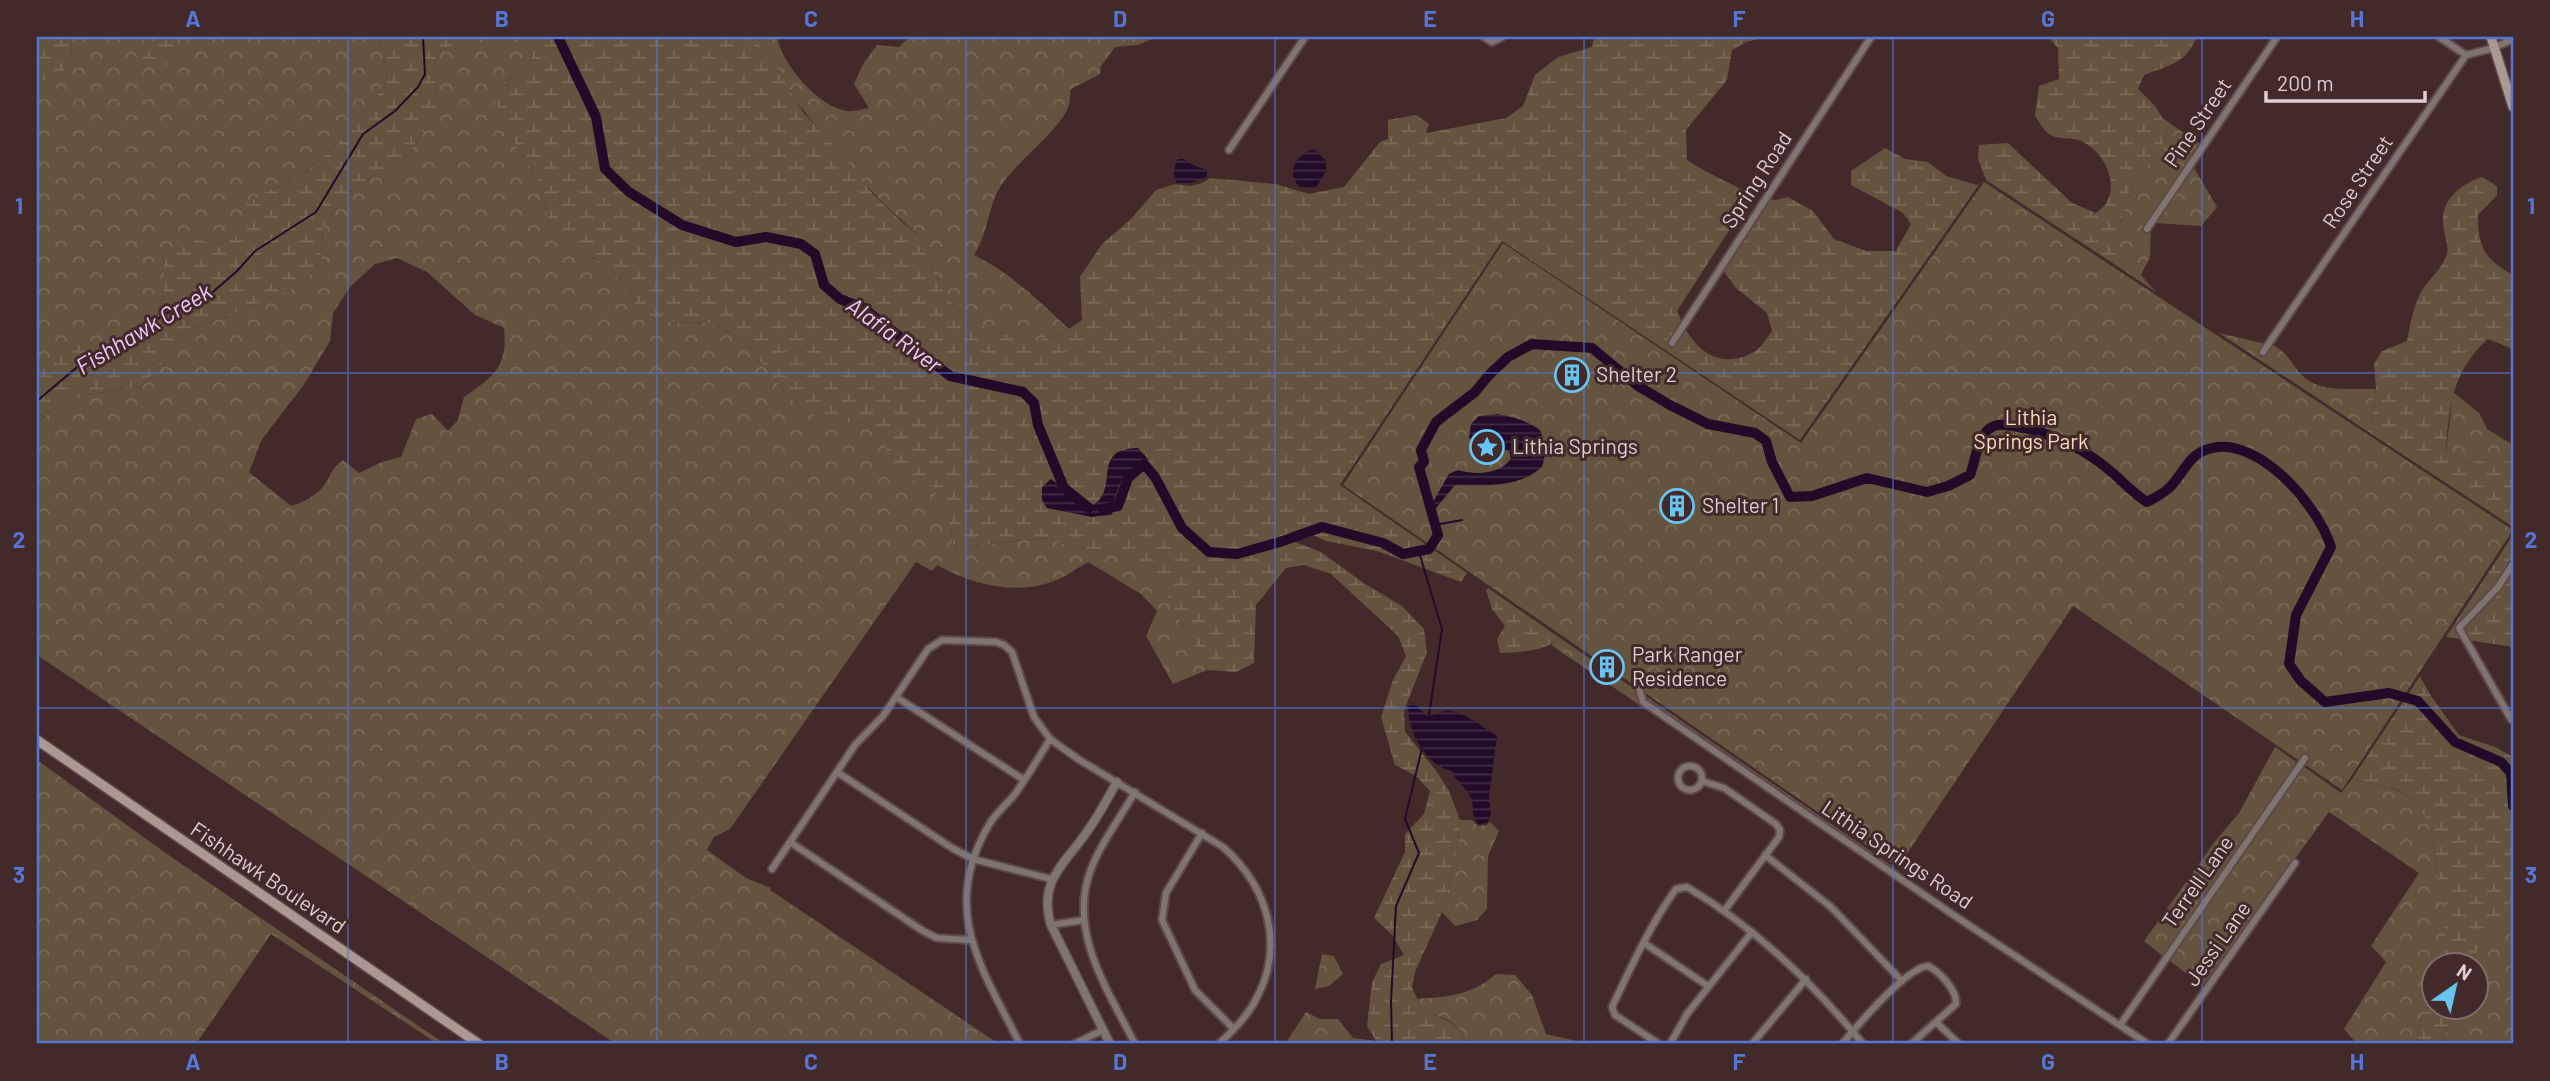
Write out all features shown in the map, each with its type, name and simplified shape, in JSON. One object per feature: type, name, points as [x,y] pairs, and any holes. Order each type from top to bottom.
[{"type":"main road","points":[[2491,37],[2497,43],[2513,92]]},
{"type":"main road","points":[[2497,43],[2513,107]]},
{"type":"main road","name":"Fishhawk Boulevard","points":[[37,740],[479,1044]]},
{"type":"street","points":[[1228,150],[1305,37]]},
{"type":"street","points":[[1484,37],[1493,42],[1502,37]]},
{"type":"street","name":"Spring Road","points":[[1672,343],[1871,37]]},
{"type":"street","name":"Pine Street","points":[[2147,229],[2277,37]]},
{"type":"street","points":[[2439,37],[2466,55],[2513,39]]},
{"type":"street","name":"Rose Street","points":[[2263,352],[2466,55]]},
{"type":"street","points":[[2511,719],[2459,628],[2498,587],[2513,564]]},
{"type":"street","points":[[772,869],[855,745],[883,716],[928,649],[937,642],[948,640],[996,642],[1004,645],[1012,652],[1034,717],[1050,739],[1223,847],[1242,863],[1262,898],[1270,925],[1271,945],[1264,982],[1255,1001],[1219,1044]]},
{"type":"street","name":"Lithia Springs Road","points":[[1638,685],[1643,702],[1958,918],[2148,1044]]},
{"type":"street","points":[[896,697],[1024,780]]},
{"type":"street","points":[[1020,1044],[970,940],[966,902],[968,880],[973,859],[992,820],[1024,780],[1050,739]]},
{"type":"street","name":"Terrell Lane","points":[[2120,1025],[2305,758]]},
{"type":"street","points":[[1693,766],[1700,772],[1702,781],[1696,789],[1687,790],[1679,785],[1678,775],[1683,768],[1693,766]]},
{"type":"street","points":[[837,772],[973,859],[1016,868],[1051,880]]},
{"type":"street","points":[[1702,781],[1724,788],[1776,824],[1780,830],[1779,837],[1724,911]]},
{"type":"street","points":[[1110,1044],[1051,925],[1047,903],[1051,880],[1061,863],[1085,835],[1117,782]]},
{"type":"street","points":[[1135,792],[1089,874],[1084,920],[1096,967],[1135,1044]]},
{"type":"street","points":[[1202,833],[1166,892],[1162,920],[1195,990],[1234,1029]]},
{"type":"street","points":[[790,842],[923,931],[937,938],[970,940]]},
{"type":"street","points":[[1765,855],[1831,907],[1902,981]]},
{"type":"street","name":"Jessi Lane","points":[[2168,1044],[2295,863]]},
{"type":"street","points":[[1660,1044],[1615,1016],[1612,1007],[1644,943],[1676,889],[1687,887],[1752,932],[1806,979],[1863,1044]]},
{"type":"street","points":[[1051,925],[1084,920]]},
{"type":"street","points":[[1670,1044],[1687,1014],[1752,932]]},
{"type":"street","points":[[1644,943],[1708,986]]},
{"type":"street","points":[[1842,1044],[1902,981],[1921,967],[1928,966],[1955,994],[1955,1007],[1912,1044]]},
{"type":"street","points":[[1752,1044],[1806,979]]},
{"type":"street","points":[[1937,1023],[1959,1044]]},
{"type":"street","points":[[1074,1044],[1103,1030]]},
{"type":"green space","points":[[37,37],[72,37],[71,60],[58,79],[39,81]]},
{"type":"green space","points":[[72,37],[379,37],[385,53],[387,82],[345,137],[299,178],[266,192],[242,233],[218,246],[164,262],[164,295],[156,316],[135,344],[120,352],[73,345],[37,366],[37,72],[39,81],[71,60]]},
{"type":"green space","points":[[379,37],[739,37],[759,45],[775,65],[803,112],[872,193],[904,224],[930,244],[930,268],[955,308],[987,329],[1032,341],[1060,335],[1082,320],[1080,277],[1102,244],[1131,219],[1156,190],[1175,184],[1190,186],[1210,178],[1276,184],[1309,194],[1344,187],[1380,142],[1388,139],[1388,120],[1416,115],[1429,124],[1426,133],[1506,118],[1523,106],[1535,75],[1558,57],[1592,47],[1594,37],[1767,37],[1746,42],[1732,50],[1727,80],[1686,130],[1687,160],[1752,195],[1677,311],[1682,322],[1669,344],[1673,347],[1685,328],[1706,352],[1723,359],[1733,359],[1757,350],[1772,331],[1767,313],[1735,287],[1723,270],[1769,199],[1788,197],[1813,211],[1834,239],[1866,251],[1896,251],[1911,224],[1903,213],[1851,185],[1851,171],[1885,148],[1905,159],[1928,162],[1946,176],[1977,185],[1980,183],[1800,440],[1502,241],[1340,485],[1467,573],[1461,582],[1377,551],[1326,541],[1300,529],[1290,540],[1321,552],[1365,584],[1402,606],[1424,629],[1427,652],[1404,711],[1405,732],[1449,791],[1460,820],[1456,859],[1442,912],[1415,972],[1412,987],[1423,1012],[1455,1026],[1466,1044],[1378,1044],[1367,1026],[1372,982],[1381,964],[1404,955],[1393,936],[1374,918],[1405,852],[1405,834],[1424,814],[1430,791],[1416,776],[1395,765],[1381,717],[1393,680],[1406,656],[1398,636],[1331,574],[1304,565],[1286,568],[1256,605],[1254,663],[1236,672],[1207,670],[1153,566],[1121,554],[1074,547],[1043,538],[973,546],[953,544],[949,518],[933,487],[903,476],[887,462],[886,432],[856,421],[824,424],[791,399],[744,341],[712,323],[661,322],[638,310],[627,285],[600,261],[563,243],[550,225],[542,187],[511,137],[495,100],[504,82],[522,73],[533,56],[524,42],[463,42],[439,51],[433,68],[439,110],[397,169],[372,176],[348,193],[323,227],[321,261],[304,283],[231,315],[183,331],[159,368],[141,386],[86,395],[51,410],[37,423],[37,366],[73,344],[120,352],[135,344],[156,316],[164,295],[164,262],[186,238],[218,246],[242,233],[245,205],[266,192],[299,178],[345,137],[387,82],[385,53]],"holes":[[[1138,448],[1148,461],[1132,468],[1122,481],[1112,515],[1089,516],[1075,510],[1051,479],[1078,500],[1093,505],[1105,491],[1107,473]]]},
{"type":"green space","points":[[739,37],[777,37],[786,59],[803,83],[825,102],[849,111],[869,108],[854,84],[863,64],[877,45],[899,47],[909,37],[1157,37],[1138,45],[1115,47],[1101,66],[1100,74],[1071,89],[1069,105],[1057,124],[1009,175],[997,192],[983,237],[974,255],[1012,279],[1069,329],[1060,335],[1032,341],[987,329],[955,308],[930,268],[930,244],[872,192],[778,78]]},
{"type":"green space","points":[[2048,37],[2197,37],[2182,58],[2144,75],[2138,89],[2155,106],[2168,127],[2161,152],[2133,181],[2117,233],[2117,266],[1986,180],[1978,159],[1979,145],[2008,143],[2072,203],[2096,213],[2105,205],[2111,186],[2110,175],[2099,155],[2081,141],[2049,134],[2035,116],[2039,86],[2059,79],[2058,48]]},
{"type":"green space","points":[[167,39],[175,45],[177,63],[153,65],[134,52],[154,41]]},
{"type":"green space","points":[[463,42],[524,42],[533,56],[522,73],[504,82],[511,137],[542,187],[550,225],[563,243],[600,261],[627,285],[638,310],[661,322],[712,323],[744,341],[791,399],[824,423],[856,421],[886,432],[903,476],[933,486],[949,518],[953,544],[973,546],[1043,538],[1074,547],[1121,554],[1153,566],[1207,670],[1173,684],[1146,636],[1157,611],[1141,594],[1088,562],[1054,581],[1024,588],[1009,588],[964,578],[937,565],[932,571],[916,562],[730,829],[714,837],[707,850],[746,878],[771,888],[770,890],[999,1044],[616,1044],[37,655],[37,423],[51,410],[86,395],[141,386],[159,368],[183,331],[231,315],[304,283],[321,261],[323,227],[348,193],[372,176],[397,169],[439,110],[433,68],[439,51]],"holes":[[[397,258],[427,272],[475,315],[504,328],[504,352],[497,369],[464,397],[458,420],[448,431],[432,414],[416,419],[401,457],[359,473],[343,460],[319,491],[291,506],[249,472],[262,439],[303,386],[330,341],[333,313],[350,287],[375,264]]]},
{"type":"green space","points":[[2161,117],[2201,145],[2144,230],[2148,233],[2151,229],[2150,257],[2141,275],[2156,292],[2117,266],[2117,233],[2133,181],[2161,152],[2168,127]]},
{"type":"green space","points":[[2205,148],[2194,168],[2217,207],[2201,226],[2155,223]]},
{"type":"green space","points":[[2482,177],[2497,186],[2497,195],[2478,215],[2478,227],[2485,252],[2496,264],[2513,275],[2513,349],[2488,339],[2467,363],[2451,403],[2446,450],[2467,464],[2496,457],[2513,464],[2513,527],[2370,433],[2376,389],[2374,364],[2382,351],[2407,341],[2420,294],[2447,254],[2443,214],[2449,199],[2468,183]]},
{"type":"green space","name":"Lithia Springs Park","points":[[1984,182],[2513,530],[2342,790],[2073,606],[1898,867],[1343,485],[1503,243],[1801,443]]},
{"type":"green space","points":[[2219,333],[2266,344],[2260,353],[2264,356],[2273,345],[2286,355],[2307,380],[2316,384],[2335,388],[2376,389],[2370,433]]},
{"type":"green space","points":[[2453,392],[2479,413],[2487,429],[2513,445],[2513,464],[2496,457],[2467,464],[2446,450]]},
{"type":"green space","points":[[2513,535],[2513,559],[2496,585],[2456,627],[2461,639],[2446,637]]},
{"type":"green space","points":[[2513,569],[2513,647],[2468,640],[2464,626],[2500,589]]},
{"type":"green space","points":[[1488,588],[1560,638],[1539,649],[1500,653],[1497,639],[1505,626],[1492,609],[1486,590]]},
{"type":"green space","points":[[1560,638],[1636,690],[1642,705],[1762,788],[1551,645]]},
{"type":"green space","points":[[2420,676],[2459,735],[2495,747],[2513,757],[2513,916],[2508,917],[2478,951],[2445,951],[2445,901],[2435,871],[2436,854],[2430,826],[2416,802],[2397,789],[2352,779]]},
{"type":"green space","points":[[1644,695],[1895,868],[1893,870],[1646,700]]},
{"type":"green space","points":[[2275,747],[2298,763],[2164,957],[2144,941],[2216,840],[2239,813]]},
{"type":"green space","points":[[37,760],[167,854],[445,1044],[438,1044],[271,934],[196,1044],[37,1044]]},
{"type":"green space","points":[[2303,766],[2341,793],[2352,779],[2396,789],[2416,802],[2430,826],[2436,854],[2435,871],[2445,901],[2445,951],[2420,951],[2420,1021],[2417,1044],[2357,1044],[2344,1029],[2386,962],[2371,946],[2419,873],[2329,812],[2202,986],[2169,960]]},
{"type":"green space","points":[[1460,820],[1472,820],[1478,826],[1490,822],[1499,831],[1488,856],[1487,909],[1477,920],[1455,926],[1442,912],[1456,859]]},
{"type":"green space","points":[[2513,916],[2513,1044],[2441,1044],[2450,1021],[2490,1021],[2490,951],[2478,951],[2508,917]]},
{"type":"green space","points":[[1322,954],[1334,956],[1343,974],[1329,986],[1315,989]]},
{"type":"green space","points":[[1496,974],[1515,975],[1532,995],[1546,1034],[1589,1044],[1466,1044],[1460,1030],[1444,1019],[1423,1012],[1417,999],[1469,991]]},
{"type":"green space","points":[[1306,1012],[1320,1019],[1338,1019],[1353,1038],[1376,1041],[1378,1044],[1285,1044]]},
{"type":"green space","points":[[2420,1021],[2450,1021],[2441,1044],[2417,1044]]},
{"type":"shaded area","points":[[1314,149],[1326,161],[1326,171],[1316,188],[1301,188],[1293,177],[1294,165],[1302,155]]},
{"type":"shaded area","points":[[1178,159],[1184,159],[1207,170],[1207,177],[1190,183],[1177,183],[1174,171]]},
{"type":"shaded area","points":[[1498,414],[1526,422],[1541,431],[1545,455],[1542,467],[1533,474],[1512,482],[1455,485],[1431,514],[1429,509],[1449,474],[1458,470],[1472,473],[1494,471],[1507,464],[1511,458],[1509,451],[1479,444],[1469,438],[1471,424],[1479,416]]},
{"type":"shaded area","points":[[1138,448],[1149,460],[1132,468],[1121,480],[1112,514],[1092,517],[1047,508],[1042,500],[1042,487],[1051,479],[1078,500],[1094,505],[1105,488],[1110,461],[1123,450]]},
{"type":"shaded area","points":[[1413,702],[1427,716],[1444,711],[1457,713],[1472,719],[1497,736],[1489,797],[1491,815],[1487,823],[1478,824],[1470,796],[1452,771],[1434,762],[1420,746],[1409,717],[1408,707]]},
{"type":"waterway","name":"Fishhawk Creek","points":[[37,401],[89,357],[135,337],[163,315],[206,298],[255,251],[316,212],[363,134],[395,111],[418,87],[425,74],[423,37]]},
{"type":"waterway","name":"Alafia River","points":[[558,37],[596,117],[605,169],[629,192],[682,225],[736,242],[766,237],[801,244],[815,254],[824,285],[840,299],[863,308],[950,376],[1023,392],[1034,403],[1038,425],[1064,488],[1089,508]]},
{"type":"waterway","name":"Alafia River","points":[[1103,509],[1118,506],[1128,478],[1144,464],[1155,477],[1182,528],[1209,552],[1237,554],[1322,527],[1383,543],[1403,554],[1429,549],[1438,535],[1419,467],[1424,462],[1421,450],[1436,422],[1475,392],[1508,357],[1532,344],[1592,348],[1638,386],[1670,405],[1708,424],[1755,433],[1766,441],[1772,462],[1790,497],[1812,496],[1867,478],[1927,492],[1948,486],[1970,475],[1981,439],[1991,427],[1998,425],[2044,433],[2081,450],[2147,502],[2169,488],[2201,452],[2221,447],[2241,450],[2261,460],[2298,492],[2324,530],[2331,547],[2296,615],[2289,664],[2301,681],[2325,702],[2389,693],[2418,701],[2455,742],[2501,762],[2511,773],[2513,806]]},
{"type":"waterway","points":[[1435,525],[1462,520]]},
{"type":"waterway","points":[[1419,552],[1442,629],[1429,715]]},
{"type":"waterway","points":[[1392,1044],[1391,1001],[1396,906],[1419,853],[1405,819],[1422,748]]},
{"type":"place","name":"Shelter 2","points":[[1572,375]]},
{"type":"place","name":"Lithia Springs","points":[[1487,447]]},
{"type":"place","name":"Shelter 1","points":[[1677,506]]},
{"type":"place","name":"Park Ranger Residence","points":[[1607,667]]}]
